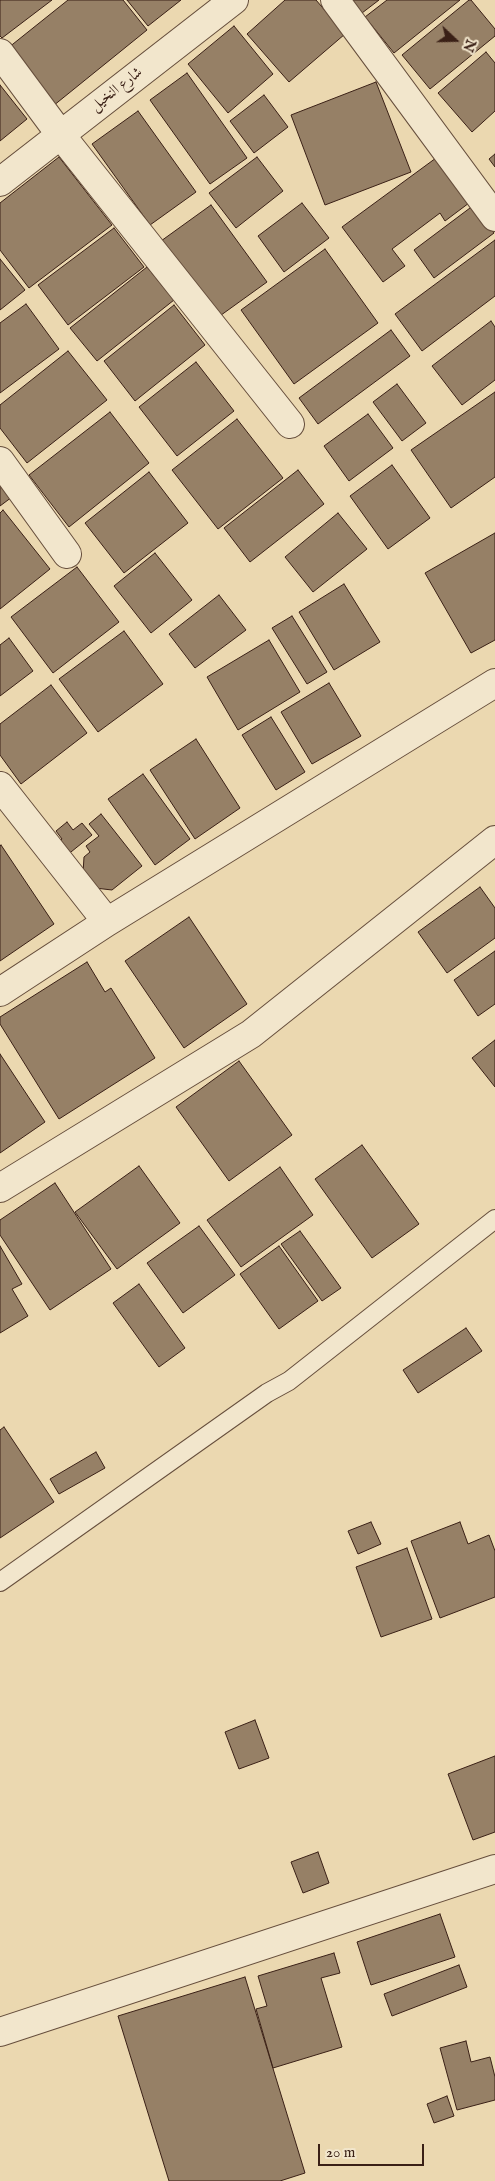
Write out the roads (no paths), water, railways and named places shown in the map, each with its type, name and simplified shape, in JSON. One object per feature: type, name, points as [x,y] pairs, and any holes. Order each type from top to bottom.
[{"type":"street","name":"شارع النخيل","points":[[0,182],[234,0]]},
{"type":"street","points":[[335,0],[495,217]]},
{"type":"street","points":[[0,54],[60,134],[290,424]]},
{"type":"street","points":[[0,461],[67,554]]},
{"type":"street","points":[[0,992],[106,922],[495,683]]},
{"type":"street","points":[[0,786],[106,922]]},
{"type":"street","points":[[0,1188],[251,1034],[495,840]]},
{"type":"street","points":[[0,2032],[495,1869]]},
{"type":"lane","points":[[0,1582],[267,1392],[289,1381],[495,1219]]}]
